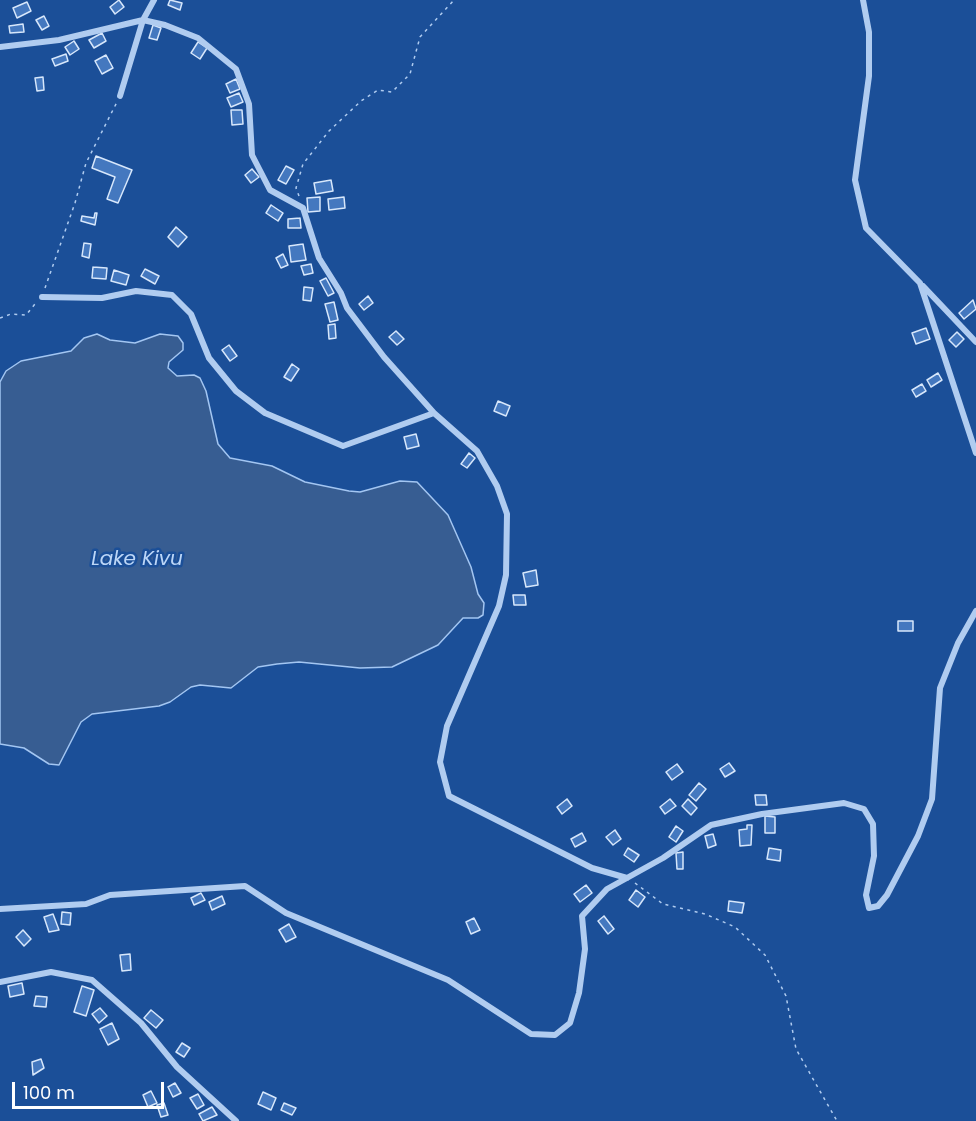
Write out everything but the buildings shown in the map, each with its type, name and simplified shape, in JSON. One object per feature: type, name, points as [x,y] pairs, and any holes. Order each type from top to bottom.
[{"type":"street","points":[[120,96],[143,20],[154,0]]},
{"type":"street","points":[[863,0],[869,32],[869,76],[855,180],[866,228],[976,342]]},
{"type":"street","points":[[0,47],[59,40],[143,20],[165,25],[198,38],[236,69],[249,104],[252,155],[270,190],[303,208],[319,258],[341,293],[347,308],[384,357],[434,413],[477,451],[497,486],[507,513],[506,575],[499,606],[447,726],[440,762],[449,796],[592,868],[627,878]]},
{"type":"street","points":[[920,284],[976,453]]},
{"type":"street","points":[[42,297],[102,298],[136,291],[172,295],[191,314],[209,358],[236,390],[264,413],[343,446],[434,413]]},
{"type":"street","points":[[0,909],[86,904],[110,895],[245,886],[286,913],[447,980],[531,1034],[555,1035],[570,1023],[579,993],[585,949],[582,916],[607,889],[663,858],[711,825],[762,814],[844,803],[864,808],[873,824],[874,856],[866,895],[869,908],[878,906],[887,895],[918,836],[932,799],[940,688],[958,643],[976,611]]},
{"type":"street","points":[[0,982],[51,972],[92,980],[141,1023],[177,1067],[236,1121]]},
{"type":"path","points":[[303,208],[296,188],[303,164],[329,131],[361,101],[378,90],[392,92],[410,74],[420,38],[454,0]]},
{"type":"path","points":[[0,318],[12,314],[26,315],[42,297],[60,248],[86,163],[120,96]]},
{"type":"path","points":[[627,878],[663,904],[705,914],[735,927],[765,955],[786,996],[796,1050],[837,1121]]},
{"type":"water","name":"Lake Kivu","points":[[97,334],[110,340],[135,343],[160,334],[178,336],[183,343],[183,350],[169,362],[168,368],[177,376],[194,375],[200,378],[206,391],[218,444],[230,458],[272,466],[305,482],[349,491],[360,492],[400,481],[417,482],[448,515],[471,567],[478,594],[484,603],[483,615],[478,618],[463,618],[438,645],[392,667],[360,668],[299,662],[277,664],[258,667],[231,688],[200,685],[191,687],[170,702],[159,706],[92,714],[81,722],[59,765],[49,764],[24,748],[0,744],[0,382],[6,371],[21,361],[71,351],[84,338]]}]
